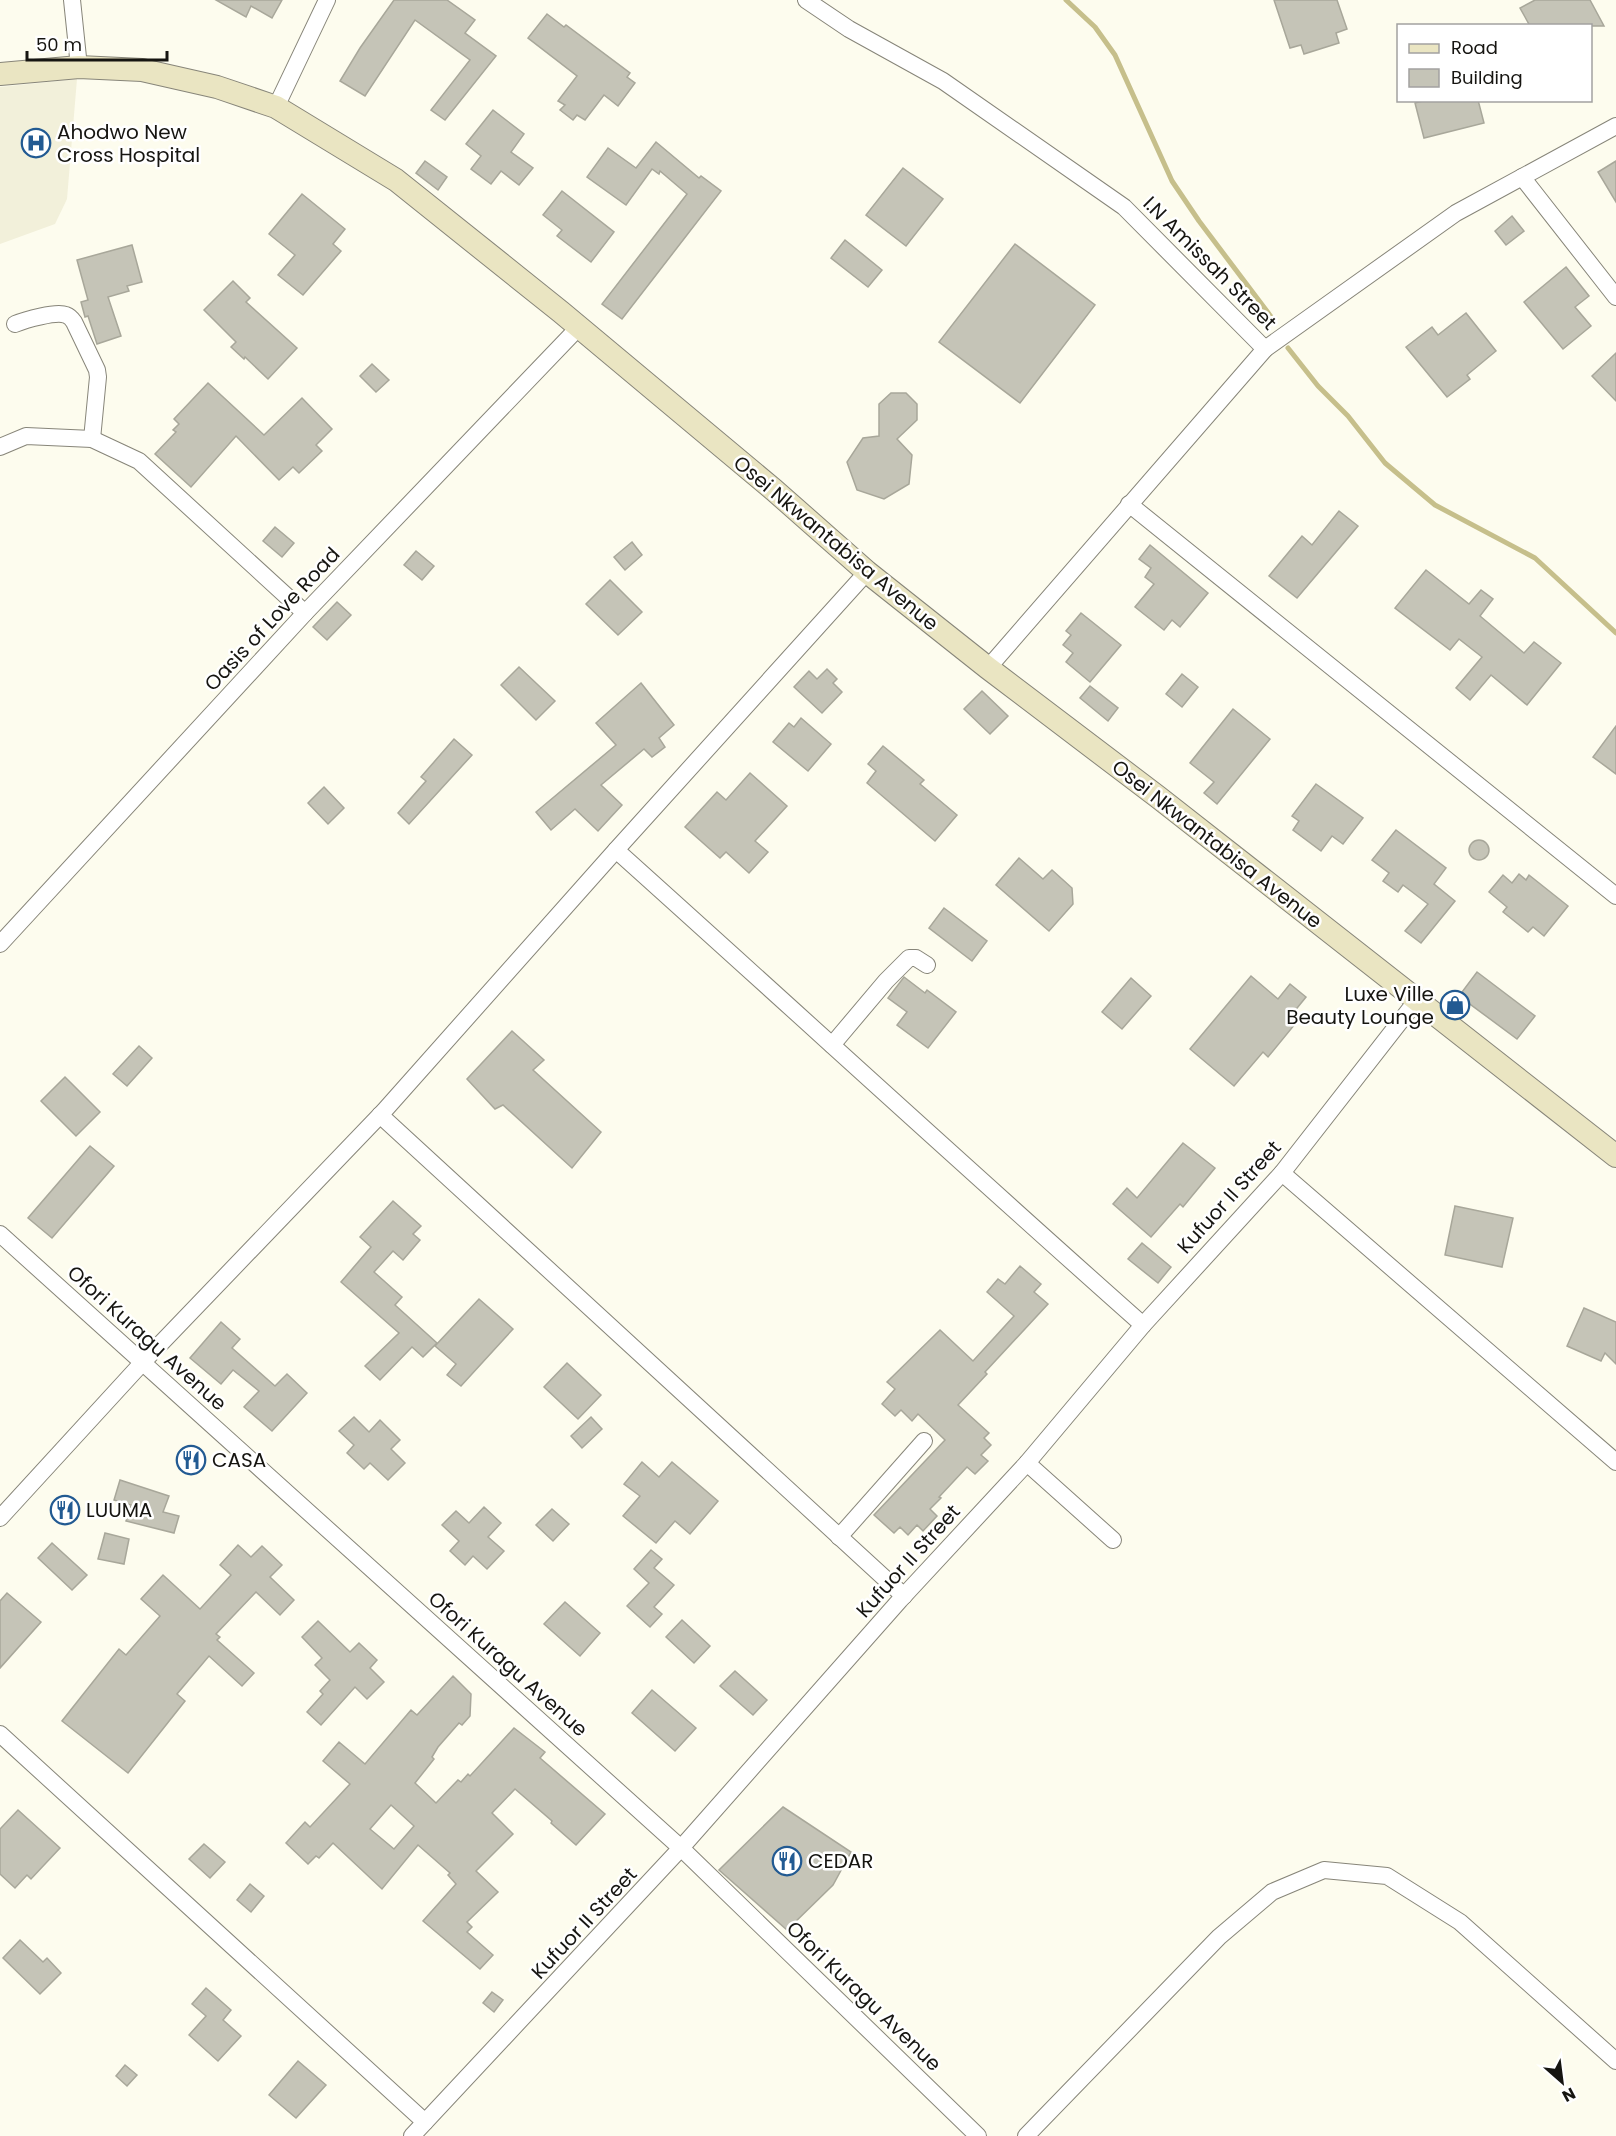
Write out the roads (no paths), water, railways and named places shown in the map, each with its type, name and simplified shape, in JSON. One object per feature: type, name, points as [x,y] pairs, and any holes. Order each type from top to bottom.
[{"type":"street","points":[[72,0],[79,68]]},
{"type":"street","points":[[276,107],[327,0]]},
{"type":"street","name":"I.N Amissah Street","points":[[806,0],[849,29],[943,81],[1124,207],[1264,349],[1456,213],[1616,126]]},
{"type":"street","name":"Osei Nkwantabisa Avenue","points":[[0,74],[79,68],[142,70],[217,87],[276,107],[396,180],[450,221],[579,327],[774,490],[867,572],[1616,1156]]},
{"type":"street","points":[[1522,177],[1616,297]]},
{"type":"street","points":[[15,324],[27,319],[62,314],[68,315],[74,322],[97,370],[92,439]]},
{"type":"street","name":"Oasis of Love Road","points":[[0,944],[305,613],[579,327]]},
{"type":"street","points":[[988,668],[1264,349]]},
{"type":"street","points":[[0,447],[26,436],[92,439],[139,461],[305,613]]},
{"type":"street","points":[[1129,504],[1616,896]]},
{"type":"street","points":[[0,1518],[143,1362],[380,1115],[867,572]]},
{"type":"street","points":[[616,850],[974,1175],[1143,1324]]},
{"type":"street","points":[[832,1045],[880,988],[909,958],[916,958],[927,965]]},
{"type":"street","name":"Kufuor II Street","points":[[412,2136],[681,1848],[904,1596],[1027,1463],[1143,1324],[1282,1173],[1417,1000]]},
{"type":"street","points":[[380,1115],[904,1596]]},
{"type":"street","points":[[1282,1173],[1616,1462]]},
{"type":"street","name":"Ofori Kuragu Avenue","points":[[0,1234],[681,1848],[978,2136]]},
{"type":"street","points":[[839,1537],[924,1441]]},
{"type":"street","points":[[1027,1463],[1113,1540]]},
{"type":"street","points":[[0,1734],[425,2122]]},
{"type":"street","points":[[1026,2136],[1219,1937],[1272,1892],[1324,1870],[1387,1876],[1460,1922],[1616,2061]]},
{"type":"waterway","points":[[1066,0],[1095,27],[1115,55],[1172,181],[1272,318]]},
{"type":"waterway","points":[[1288,348],[1318,386],[1348,416],[1385,463],[1435,505],[1535,558],[1616,633]]},
{"type":"place","name":"Ahodwo New Cross Hospital","points":[[36,143]]},
{"type":"place","name":"Luxe Ville Beauty Lounge","points":[[1455,1005]]},
{"type":"place","name":"CASA","points":[[191,1460]]},
{"type":"place","name":"LUUMA","points":[[65,1510]]},
{"type":"place","name":"CEDAR","points":[[787,1861]]}]
